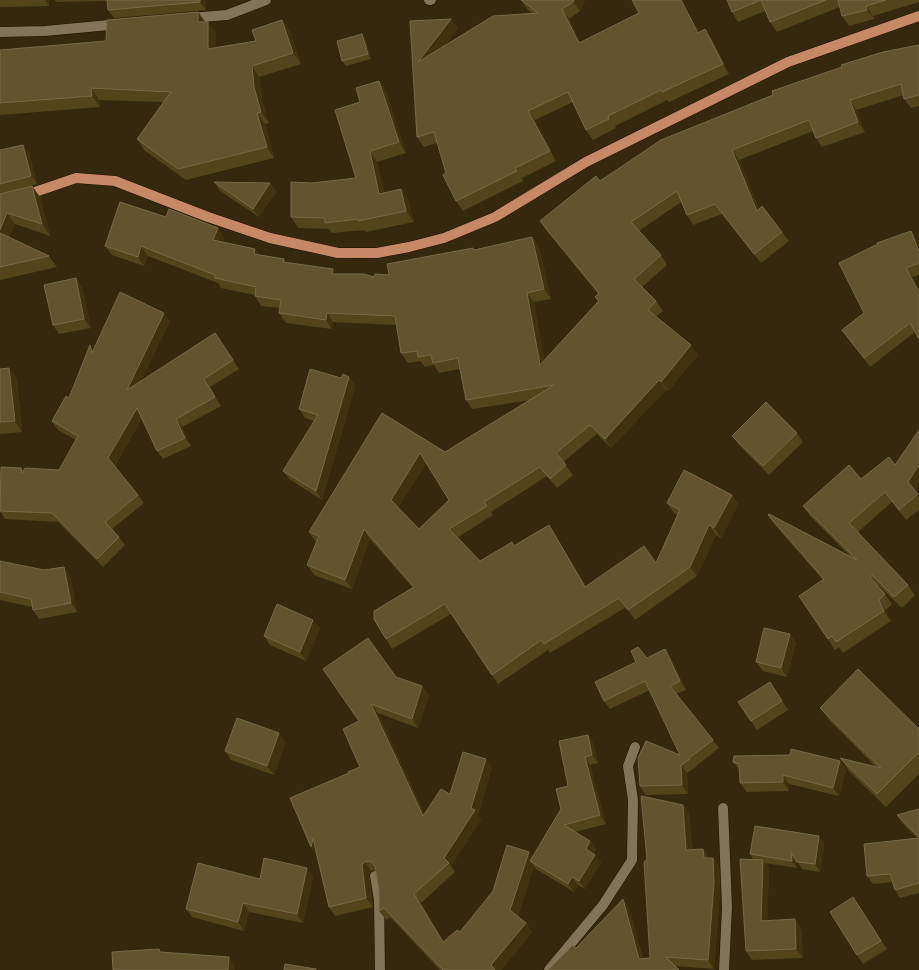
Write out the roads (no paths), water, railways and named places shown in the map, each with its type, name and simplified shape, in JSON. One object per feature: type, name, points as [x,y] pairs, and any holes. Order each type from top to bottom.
[{"type":"main road","points":[[0,201],[76,178],[116,182],[208,217],[270,238],[338,253],[377,253],[409,247],[444,238],[495,217],[586,162],[788,62],[919,16]]},
{"type":"street","points":[[179,19],[226,15],[266,0]]},
{"type":"street","points":[[0,32],[45,31],[132,23]]},
{"type":"street","points":[[549,970],[603,905],[632,860],[633,800],[628,766],[635,747]]},
{"type":"street","points":[[723,808],[727,907],[724,970]]},
{"type":"street","points":[[375,876],[378,900],[380,970]]}]
